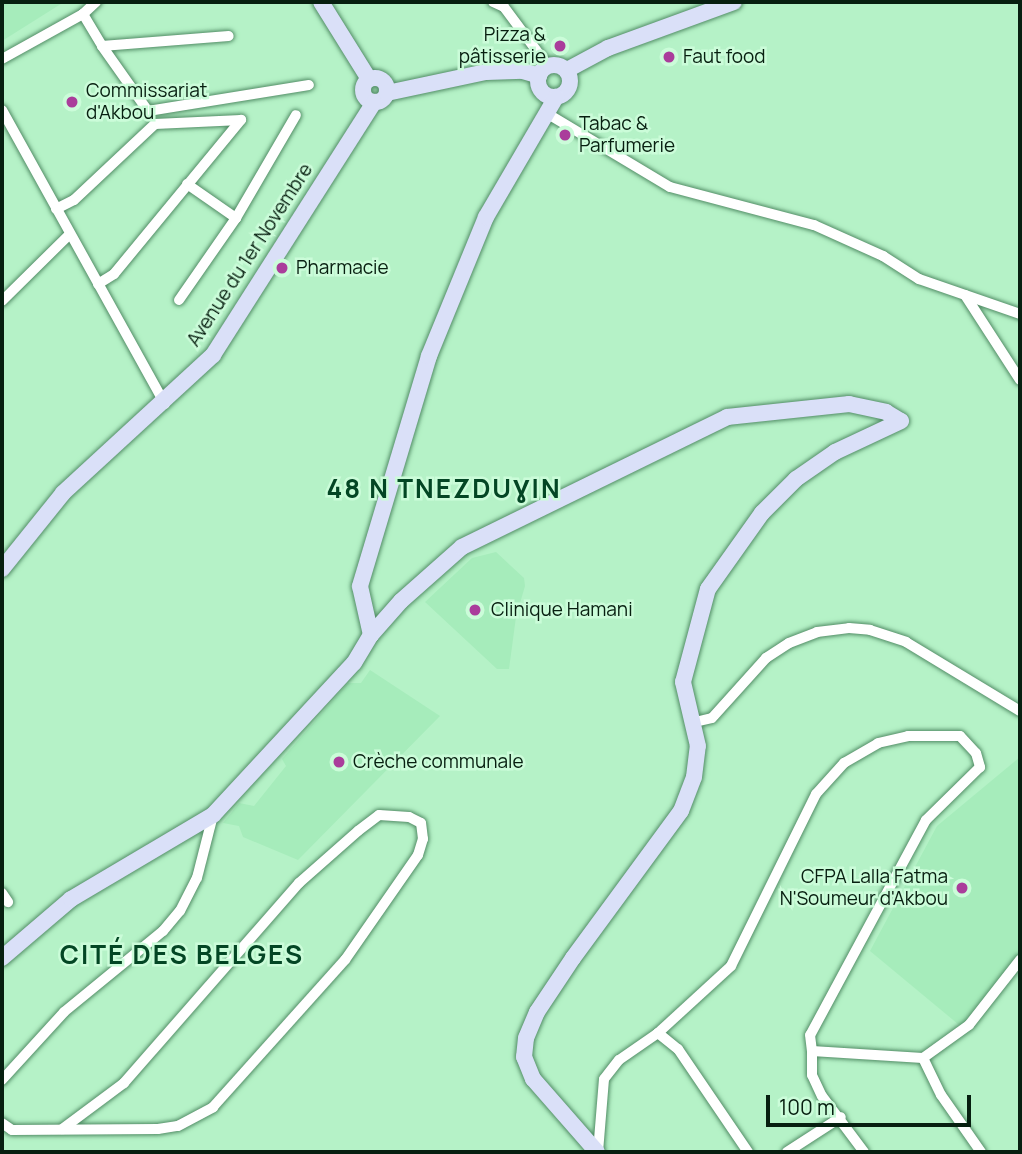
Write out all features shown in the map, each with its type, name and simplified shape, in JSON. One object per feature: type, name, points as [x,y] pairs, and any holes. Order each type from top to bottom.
[{"type":"street","points":[[2,59],[83,14],[96,2]]},
{"type":"street","points":[[321,2],[369,79],[363,91],[380,97],[486,72],[567,70],[608,48],[734,2]]},
{"type":"street","points":[[493,2],[504,7],[543,71],[543,92],[556,97]]},
{"type":"street","points":[[83,14],[148,111],[309,85]]},
{"type":"street","points":[[102,46],[229,36]]},
{"type":"street","points":[[371,635],[360,586],[429,356],[486,217],[556,97],[570,84],[567,70]]},
{"type":"street","name":"Avenue du 1er Novembre","points":[[2,569],[63,494],[165,405],[213,355],[380,97]]},
{"type":"street","points":[[2,110],[165,405]]},
{"type":"street","points":[[548,114],[670,187],[814,225],[883,256],[919,279],[1020,314]]},
{"type":"street","points":[[179,300],[236,218],[296,115]]},
{"type":"street","points":[[56,209],[74,200],[155,124],[241,120],[114,274],[98,284]]},
{"type":"street","points":[[187,184],[236,218]]},
{"type":"street","points":[[2,302],[70,234]]},
{"type":"street","points":[[965,295],[1020,380]]},
{"type":"street","points":[[2,958],[71,899],[213,815],[354,663],[371,635],[401,601],[462,547],[727,417],[849,404],[886,412],[901,421],[835,452],[796,479],[730,555],[708,589],[684,682],[686,706],[695,722],[694,777],[681,811],[573,958],[537,1013],[526,1038],[524,1057],[533,1079],[597,1152]]},
{"type":"street","points":[[695,722],[712,718],[766,658],[789,643],[817,632],[849,628],[870,630],[906,642],[1020,712]]},
{"type":"street","points":[[597,1152],[604,1079],[619,1060],[658,1033],[731,966],[817,794],[845,763],[878,743],[908,736],[960,736],[976,753],[980,767],[926,820],[810,1035],[812,1075],[822,1096],[841,1117],[864,1152]]},
{"type":"street","points":[[2,1080],[64,1012],[163,931],[180,911],[197,878],[213,815]]},
{"type":"street","points":[[2,1123],[12,1130],[62,1129],[178,1126],[214,1107],[345,960],[418,855],[424,839],[421,823],[410,817],[379,815],[358,831],[299,883],[124,1083],[62,1129]]},
{"type":"street","points":[[812,1051],[891,1059],[923,1058],[970,1025],[1020,960]]},
{"type":"street","points":[[658,1033],[678,1049],[748,1152]]},
{"type":"street","points":[[923,1058],[941,1095],[981,1152]]},
{"type":"street","points":[[787,1152],[841,1117]]},
{"type":"shaded area","points":[[2,2],[64,2],[2,41]]},
{"type":"shaded area","name":"Clinique Hamani","points":[[496,552],[524,578],[525,586],[516,617],[509,669],[497,669],[425,602],[472,558]]},
{"type":"shaded area","name":"Crèche communale","points":[[370,670],[440,716],[298,860],[243,837],[239,826],[223,823],[239,803],[254,806],[286,766],[282,759],[348,683],[361,683]]},
{"type":"shaded area","name":"CFPA Lalla Fatma N'Soumeur d'Akbou","points":[[1020,757],[1020,962],[964,1029],[870,951],[937,826]]},
{"type":"place","name":"Pizza & pâtisserie","points":[[560,46]]},
{"type":"place","name":"Faut food","points":[[669,57]]},
{"type":"place","name":"Commissariat d'Akbou","points":[[72,102]]},
{"type":"place","name":"Tabac & Parfumerie","points":[[565,135]]},
{"type":"place","name":"Pharmacie","points":[[282,268]]},
{"type":"place","name":"Clinique Hamani","points":[[475,610]]},
{"type":"place","name":"Crèche communale","points":[[339,762]]},
{"type":"place","name":"CFPA Lalla Fatma N'Soumeur d'Akbou","points":[[962,888]]},
{"type":"district","name":"48 N TNEZDUƔIN","points":[[444,489]]},
{"type":"district","name":"CITÉ DES BELGES","points":[[182,955]]}]
